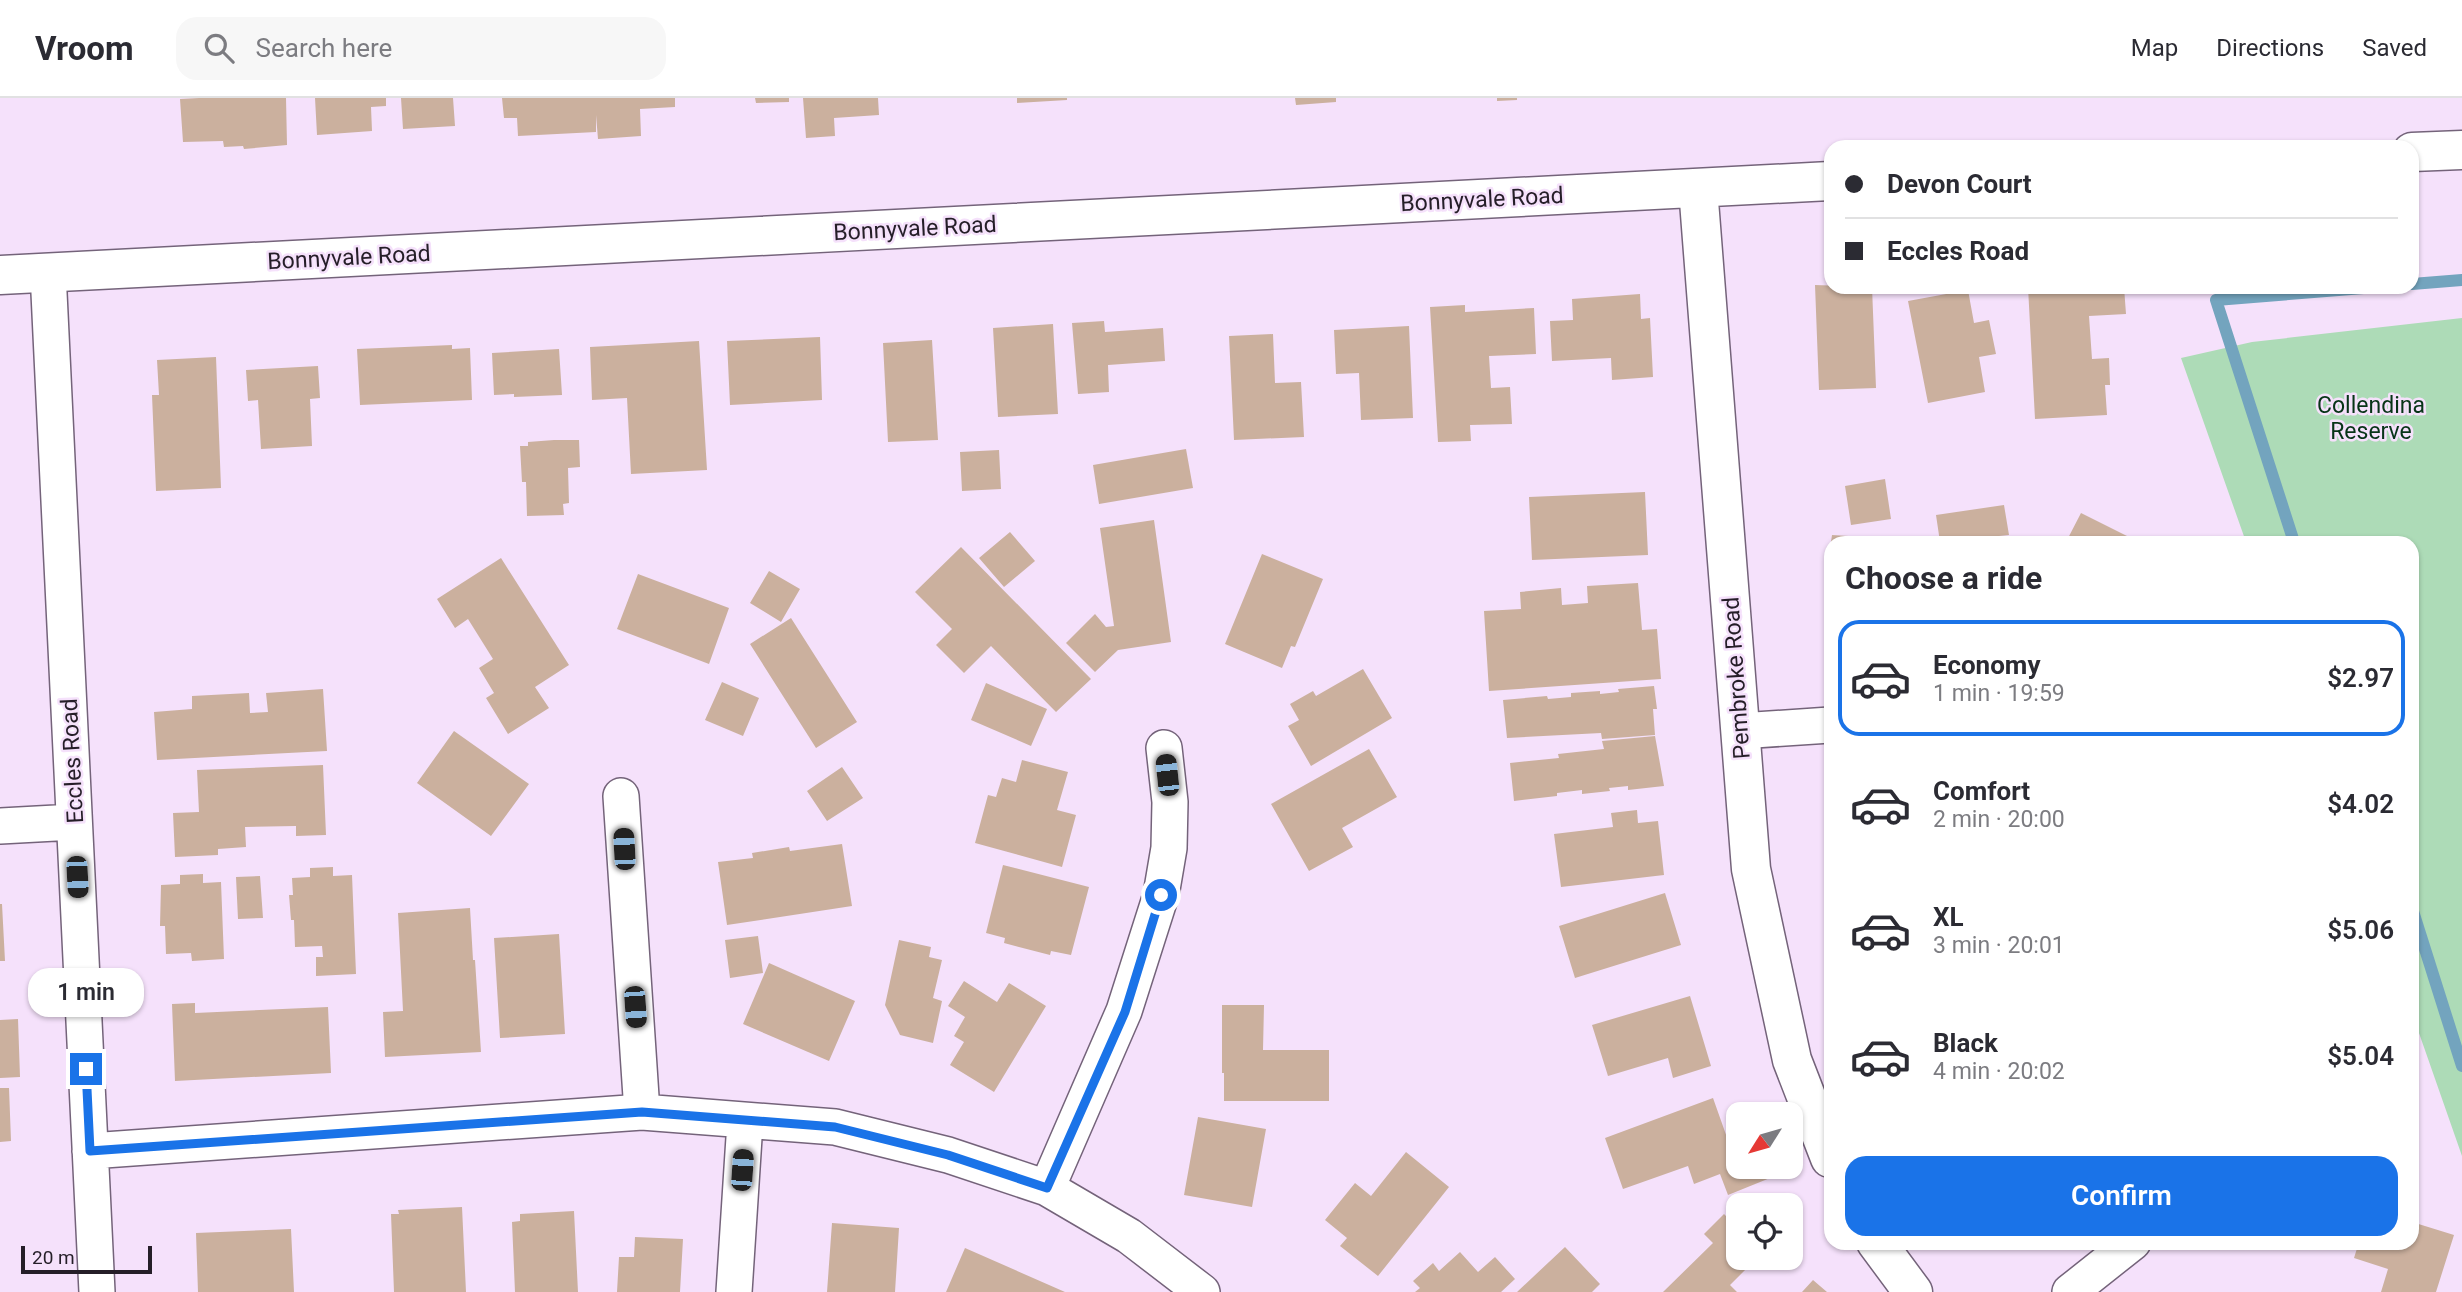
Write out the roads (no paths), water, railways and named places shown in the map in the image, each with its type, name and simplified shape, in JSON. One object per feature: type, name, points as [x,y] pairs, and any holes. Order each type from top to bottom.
[{"type":"street","points":[[2419,152],[2462,150]]},
{"type":"street","name":"Bonnyvale Road","points":[[0,275],[1824,181]]},
{"type":"street","name":"Pembroke Road","points":[[1698,188],[1751,869],[1792,1060],[1824,1143]]},
{"type":"street","name":"Eccles Road","points":[[48,272],[97,1292]]},
{"type":"street","points":[[1740,732],[1824,725]]},
{"type":"street","points":[[1047,1188],[1125,1012],[1161,895],[1169,848],[1170,802],[1164,748]]},
{"type":"street","points":[[621,796],[642,1112]]},
{"type":"street","points":[[0,826],[75,822]]},
{"type":"street","points":[[90,1151],[642,1112],[835,1127],[948,1155],[1047,1188],[1129,1236],[1202,1292]]},
{"type":"street","points":[[734,1292],[745,1122]]},
{"type":"street","points":[[1882,1250],[1913,1292]]},
{"type":"street","points":[[2070,1292],[2123,1250]]},
{"type":"waterway","points":[[2419,283],[2462,280]]},
{"type":"waterway","points":[[2290,294],[2216,300],[2292,536]]},
{"type":"waterway","points":[[2419,930],[2462,1066]]},
{"type":"park label","name":"Collendina Reserve","points":[[2371,418]]}]
